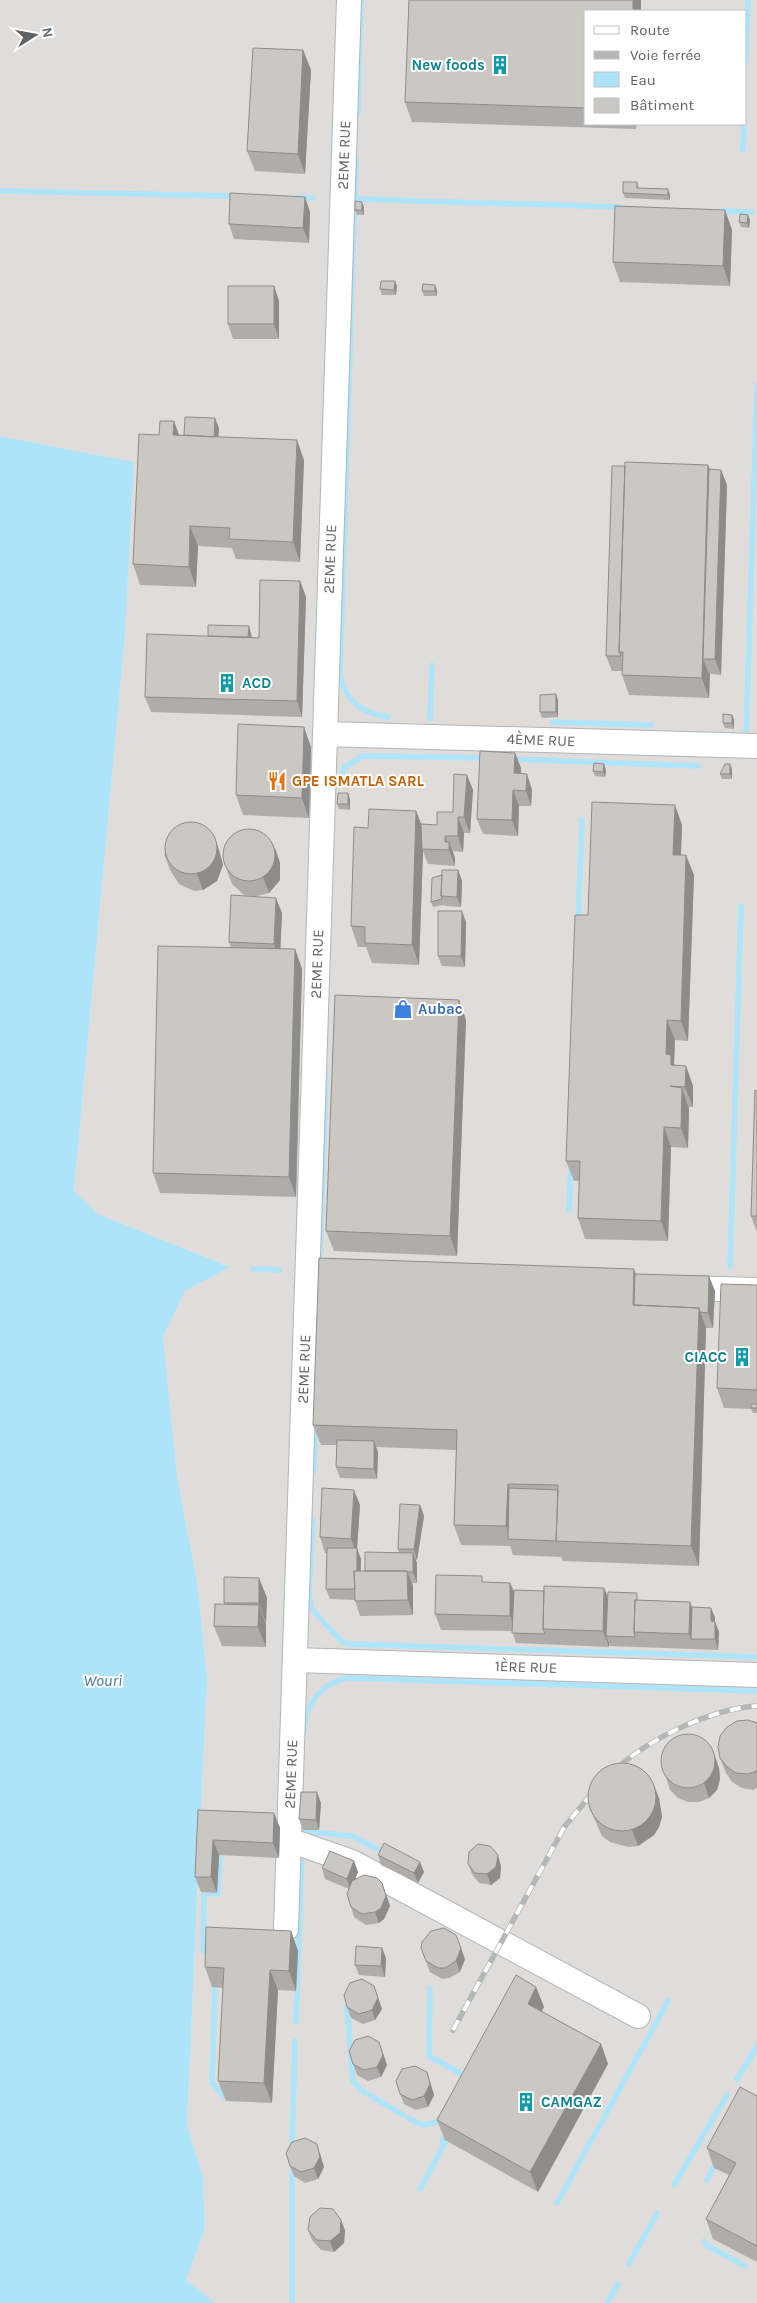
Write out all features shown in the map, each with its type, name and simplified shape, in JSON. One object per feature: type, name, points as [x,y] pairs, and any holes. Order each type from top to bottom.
[{"type":"street","name":"2EME RUE","points":[[286,1929],[295,1660],[317,1275],[325,734],[348,0]]},
{"type":"street","name":"4ÈME RUE","points":[[325,734],[757,746]]},
{"type":"street","points":[[657,1287],[757,1290]]},
{"type":"street","name":"1ÈRE RUE","points":[[295,1660],[757,1674]]},
{"type":"street","points":[[289,1840],[352,1862],[638,2016]]},
{"type":"shaded area","points":[[0,0],[757,0],[757,2303],[215,2303],[186,2280],[205,2228],[203,2177],[187,2125],[207,1677],[198,1587],[177,1476],[163,1337],[185,1291],[230,1267],[98,1214],[74,1191],[125,634],[134,462],[0,436]]},
{"type":"water","name":"Wouri","points":[[0,436],[134,462],[125,634],[74,1191],[98,1214],[230,1267],[185,1291],[163,1337],[177,1476],[198,1587],[207,1677],[187,2125],[203,2177],[205,2228],[186,2280],[215,2303],[0,2303]]},
{"type":"building","name":"New foods","points":[[409,0],[633,0],[633,10],[584,10],[584,108],[405,102]]},
{"type":"building","points":[[253,48],[303,50],[298,154],[247,151]]},
{"type":"building","points":[[623,182],[637,182],[637,188],[668,189],[668,195],[623,193]]},
{"type":"building","points":[[230,193],[305,197],[303,228],[229,224]]},
{"type":"building","points":[[355,201],[362,202],[362,210],[355,210]]},
{"type":"building","points":[[615,206],[725,210],[723,266],[613,262]]},
{"type":"building","points":[[740,214],[748,215],[747,223],[739,222]]},
{"type":"building","points":[[381,281],[395,281],[394,290],[380,289]]},
{"type":"building","points":[[423,284],[435,285],[435,291],[422,291]]},
{"type":"building","points":[[228,286],[274,286],[274,324],[228,324]]},
{"type":"building","points":[[185,417],[215,418],[214,437],[184,435]]},
{"type":"building","points":[[160,421],[174,421],[173,435],[297,440],[293,542],[229,539],[230,528],[190,526],[189,567],[133,564],[139,434],[159,435]]},
{"type":"building","points":[[625,462],[708,465],[702,678],[622,675],[623,652],[619,652]]},
{"type":"building","points":[[612,466],[625,466],[619,652],[621,656],[606,656]]},
{"type":"building","points":[[709,469],[721,470],[715,659],[703,659]]},
{"type":"building","points":[[260,580],[300,581],[297,701],[145,697],[147,634],[259,638]]},
{"type":"building","points":[[208,625],[249,626],[248,637],[208,636]]},
{"type":"building","points":[[556,694],[556,712],[540,712],[540,695]]},
{"type":"building","points":[[723,714],[732,715],[732,723],[723,723]]},
{"type":"building","name":"GPE ISMATLA SARL","points":[[238,724],[304,727],[302,798],[236,795]]},
{"type":"building","points":[[480,751],[515,753],[514,773],[527,774],[526,791],[513,790],[512,820],[477,819]]},
{"type":"building","points":[[594,763],[604,764],[603,772],[593,771]]},
{"type":"building","points":[[725,764],[730,764],[730,774],[720,774]]},
{"type":"building","points":[[454,774],[467,775],[464,817],[458,817],[458,836],[445,836],[445,842],[449,842],[449,850],[422,849],[421,824],[437,825],[437,812],[453,812]]},
{"type":"building","points":[[338,793],[348,793],[348,804],[337,804]]},
{"type":"building","points":[[592,802],[675,805],[673,855],[686,855],[681,1021],[667,1020],[666,1054],[671,1055],[671,1065],[686,1066],[685,1087],[670,1086],[682,1088],[681,1128],[664,1127],[661,1221],[578,1218],[580,1161],[566,1161],[575,915],[588,915]]},
{"type":"building","points":[[369,809],[416,811],[412,945],[365,943],[365,927],[351,926],[354,827],[368,828]]},
{"type":"building","points":[[186,822],[196,822],[206,826],[213,833],[217,848],[213,863],[206,870],[196,874],[186,874],[176,870],[169,863],[165,853],[165,843],[169,833],[176,826]]},
{"type":"building","points":[[244,829],[254,829],[264,833],[271,840],[275,855],[271,870],[264,877],[254,881],[244,881],[234,877],[227,870],[223,860],[223,850],[227,840],[234,833]]},
{"type":"building","points":[[442,870],[458,870],[457,897],[441,896]]},
{"type":"building","points":[[442,875],[442,899],[431,902],[432,878]]},
{"type":"building","points":[[231,895],[276,898],[274,944],[229,942]]},
{"type":"building","points":[[438,911],[462,911],[461,956],[438,956]]},
{"type":"building","points":[[158,946],[295,949],[289,1177],[153,1173]]},
{"type":"building","points":[[335,995],[459,1000],[450,1236],[326,1231]]},
{"type":"building","points":[[755,1090],[757,1091],[757,1216],[751,1216]]},
{"type":"building","points":[[319,1258],[634,1269],[633,1305],[699,1308],[691,1546],[556,1541],[558,1485],[508,1484],[506,1526],[454,1525],[457,1430],[313,1425]]},
{"type":"building","points":[[635,1274],[709,1276],[708,1313],[700,1312],[699,1308],[634,1305]]},
{"type":"building","name":"CIACC","points":[[721,1284],[757,1285],[757,1390],[717,1388]]},
{"type":"building","points":[[751,1404],[757,1404],[757,1408],[751,1408]]},
{"type":"building","points":[[337,1440],[374,1441],[374,1469],[336,1467]]},
{"type":"building","points":[[322,1488],[354,1490],[351,1539],[320,1537]]},
{"type":"building","points":[[509,1488],[558,1490],[556,1541],[508,1539]]},
{"type":"building","points":[[400,1504],[420,1505],[414,1549],[398,1549]]},
{"type":"building","points":[[327,1548],[357,1548],[357,1571],[354,1571],[355,1589],[326,1589]]},
{"type":"building","points":[[365,1552],[413,1553],[413,1572],[365,1571]]},
{"type":"building","points":[[354,1571],[407,1571],[408,1600],[355,1601]]},
{"type":"building","points":[[436,1575],[482,1576],[482,1582],[510,1583],[510,1616],[435,1614]]},
{"type":"building","points":[[224,1577],[259,1578],[259,1603],[224,1603]]},
{"type":"building","points":[[544,1586],[604,1588],[603,1631],[543,1629]]},
{"type":"building","points":[[514,1590],[544,1591],[543,1629],[545,1634],[512,1633]]},
{"type":"building","points":[[608,1592],[637,1593],[637,1600],[635,1600],[635,1637],[606,1636]]},
{"type":"building","points":[[635,1600],[690,1602],[689,1634],[634,1632]]},
{"type":"building","points":[[215,1604],[259,1605],[258,1627],[214,1626]]},
{"type":"building","points":[[692,1607],[711,1608],[711,1621],[715,1622],[715,1639],[691,1639]]},
{"type":"building","points":[[748,1720],[757,1723],[757,1771],[748,1774],[736,1773],[727,1767],[720,1758],[718,1747],[720,1736],[727,1727],[737,1721]]},
{"type":"building","points":[[688,1734],[698,1736],[707,1742],[713,1751],[715,1761],[713,1771],[707,1780],[698,1786],[688,1788],[678,1786],[669,1780],[663,1771],[661,1761],[663,1751],[669,1742],[678,1736]]},
{"type":"building","points":[[622,1763],[635,1766],[646,1773],[653,1784],[656,1797],[653,1810],[646,1821],[635,1828],[622,1831],[609,1828],[598,1821],[591,1810],[588,1797],[591,1784],[598,1773],[609,1766]]},
{"type":"building","points":[[301,1792],[317,1792],[316,1820],[299,1819]]},
{"type":"building","points":[[198,1810],[274,1813],[273,1843],[213,1840],[211,1877],[195,1877]]},
{"type":"building","points":[[384,1843],[420,1862],[414,1873],[378,1855]]},
{"type":"building","points":[[478,1844],[490,1846],[498,1855],[496,1867],[487,1874],[475,1873],[468,1864],[469,1852]]},
{"type":"building","points":[[330,1851],[354,1861],[347,1879],[322,1868]]},
{"type":"building","points":[[364,1875],[377,1878],[382,1883],[386,1896],[381,1908],[375,1912],[362,1914],[351,1907],[347,1894],[352,1881]]},
{"type":"building","points":[[206,1927],[291,1931],[289,1971],[270,1970],[264,2083],[218,2081],[224,1968],[205,1967]]},
{"type":"building","points":[[444,1928],[456,1935],[461,1948],[456,1961],[445,1968],[438,1968],[426,1961],[421,1948],[422,1942],[431,1931]]},
{"type":"building","points":[[356,1946],[382,1948],[381,1966],[355,1965]]},
{"type":"building","name":"CAMGAZ","points":[[516,1975],[536,1987],[528,2004],[601,2044],[530,2172],[437,2120]]},
{"type":"building","points":[[362,1979],[374,1986],[378,1998],[372,2010],[359,2014],[347,2007],[344,1995],[350,1983]]},
{"type":"building","points":[[368,2036],[379,2042],[383,2055],[377,2067],[364,2070],[353,2064],[349,2051],[355,2040]]},
{"type":"building","points":[[415,2066],[427,2072],[430,2084],[424,2096],[412,2100],[400,2094],[396,2081],[402,2069]]},
{"type":"building","points":[[740,2087],[757,2096],[757,2246],[706,2219],[736,2163],[707,2148]]},
{"type":"building","points":[[305,2138],[317,2144],[320,2157],[314,2168],[301,2172],[290,2166],[286,2153],[292,2142]]},
{"type":"building","points":[[320,2208],[333,2209],[341,2220],[340,2233],[330,2241],[317,2240],[308,2230],[310,2217]]},
{"type":"waterway","points":[[358,114],[361,0]]},
{"type":"waterway","points":[[747,30],[748,0]]},
{"type":"waterway","points":[[743,150],[744,125]]},
{"type":"waterway","points":[[356,158],[340,675],[346,692],[357,705],[370,713],[388,717]]},
{"type":"waterway","points":[[0,191],[236,196]]},
{"type":"waterway","points":[[298,197],[313,198]]},
{"type":"waterway","points":[[355,199],[620,207]]},
{"type":"waterway","points":[[720,211],[752,212]]},
{"type":"waterway","points":[[746,740],[757,385]]},
{"type":"waterway","points":[[430,719],[432,665]]},
{"type":"waterway","points":[[553,722],[651,725]]},
{"type":"waterway","points":[[333,791],[345,767],[362,756],[488,758]]},
{"type":"waterway","points":[[512,759],[698,766]]},
{"type":"waterway","points":[[578,923],[582,820]]},
{"type":"waterway","points":[[730,1266],[741,906]]},
{"type":"waterway","points":[[320,1263],[326,1075]]},
{"type":"waterway","points":[[569,1210],[571,1164]]},
{"type":"waterway","points":[[253,1269],[279,1270]]},
{"type":"waterway","points":[[314,1470],[316,1423]]},
{"type":"waterway","points":[[313,1520],[309,1591],[311,1608],[341,1641],[348,1644],[757,1657]]},
{"type":"waterway","points":[[304,1730],[311,1703],[316,1696],[330,1685],[347,1678],[757,1691]]},
{"type":"waterway","points":[[304,1831],[352,1836],[385,1853]]},
{"type":"waterway","points":[[296,2022],[302,1850]]},
{"type":"waterway","points":[[211,1951],[203,1951],[204,1893],[218,1894],[220,1856]]},
{"type":"waterway","points":[[215,1987],[212,2083],[225,2097]]},
{"type":"waterway","points":[[430,1989],[429,2056],[467,2077]]},
{"type":"waterway","points":[[350,2000],[347,2007],[353,2081],[361,2090],[403,2115]]},
{"type":"waterway","points":[[557,2203],[668,2001]]},
{"type":"waterway","points":[[292,2148],[295,2041]]},
{"type":"waterway","points":[[737,2079],[757,2046]]},
{"type":"waterway","points":[[674,2185],[727,2095]]},
{"type":"waterway","points":[[408,2118],[423,2125],[437,2122],[440,2117]]},
{"type":"waterway","points":[[420,2189],[445,2143],[442,2141],[448,2132]]},
{"type":"waterway","points":[[707,2180],[717,2161]]},
{"type":"waterway","points":[[292,2173],[292,2303]]},
{"type":"waterway","points":[[629,2264],[657,2213]]},
{"type":"waterway","points":[[704,2241],[706,2245],[745,2266]]},
{"type":"waterway","points":[[607,2303],[618,2284]]},
{"type":"railway","points":[[614,1771],[628,1759],[662,1737],[700,1719],[739,1708],[757,1706]]},
{"type":"railway","points":[[453,2030],[565,1826],[599,1785]]},
{"type":"place","name":"New foods","points":[[500,65]]},
{"type":"place","name":"ACD","points":[[227,683]]},
{"type":"place","name":"GPE ISMATLA SARL","points":[[277,781]]},
{"type":"place","name":"Aubac","points":[[403,1009]]},
{"type":"place","name":"CIACC","points":[[742,1357]]},
{"type":"place","name":"CAMGAZ","points":[[526,2102]]}]
